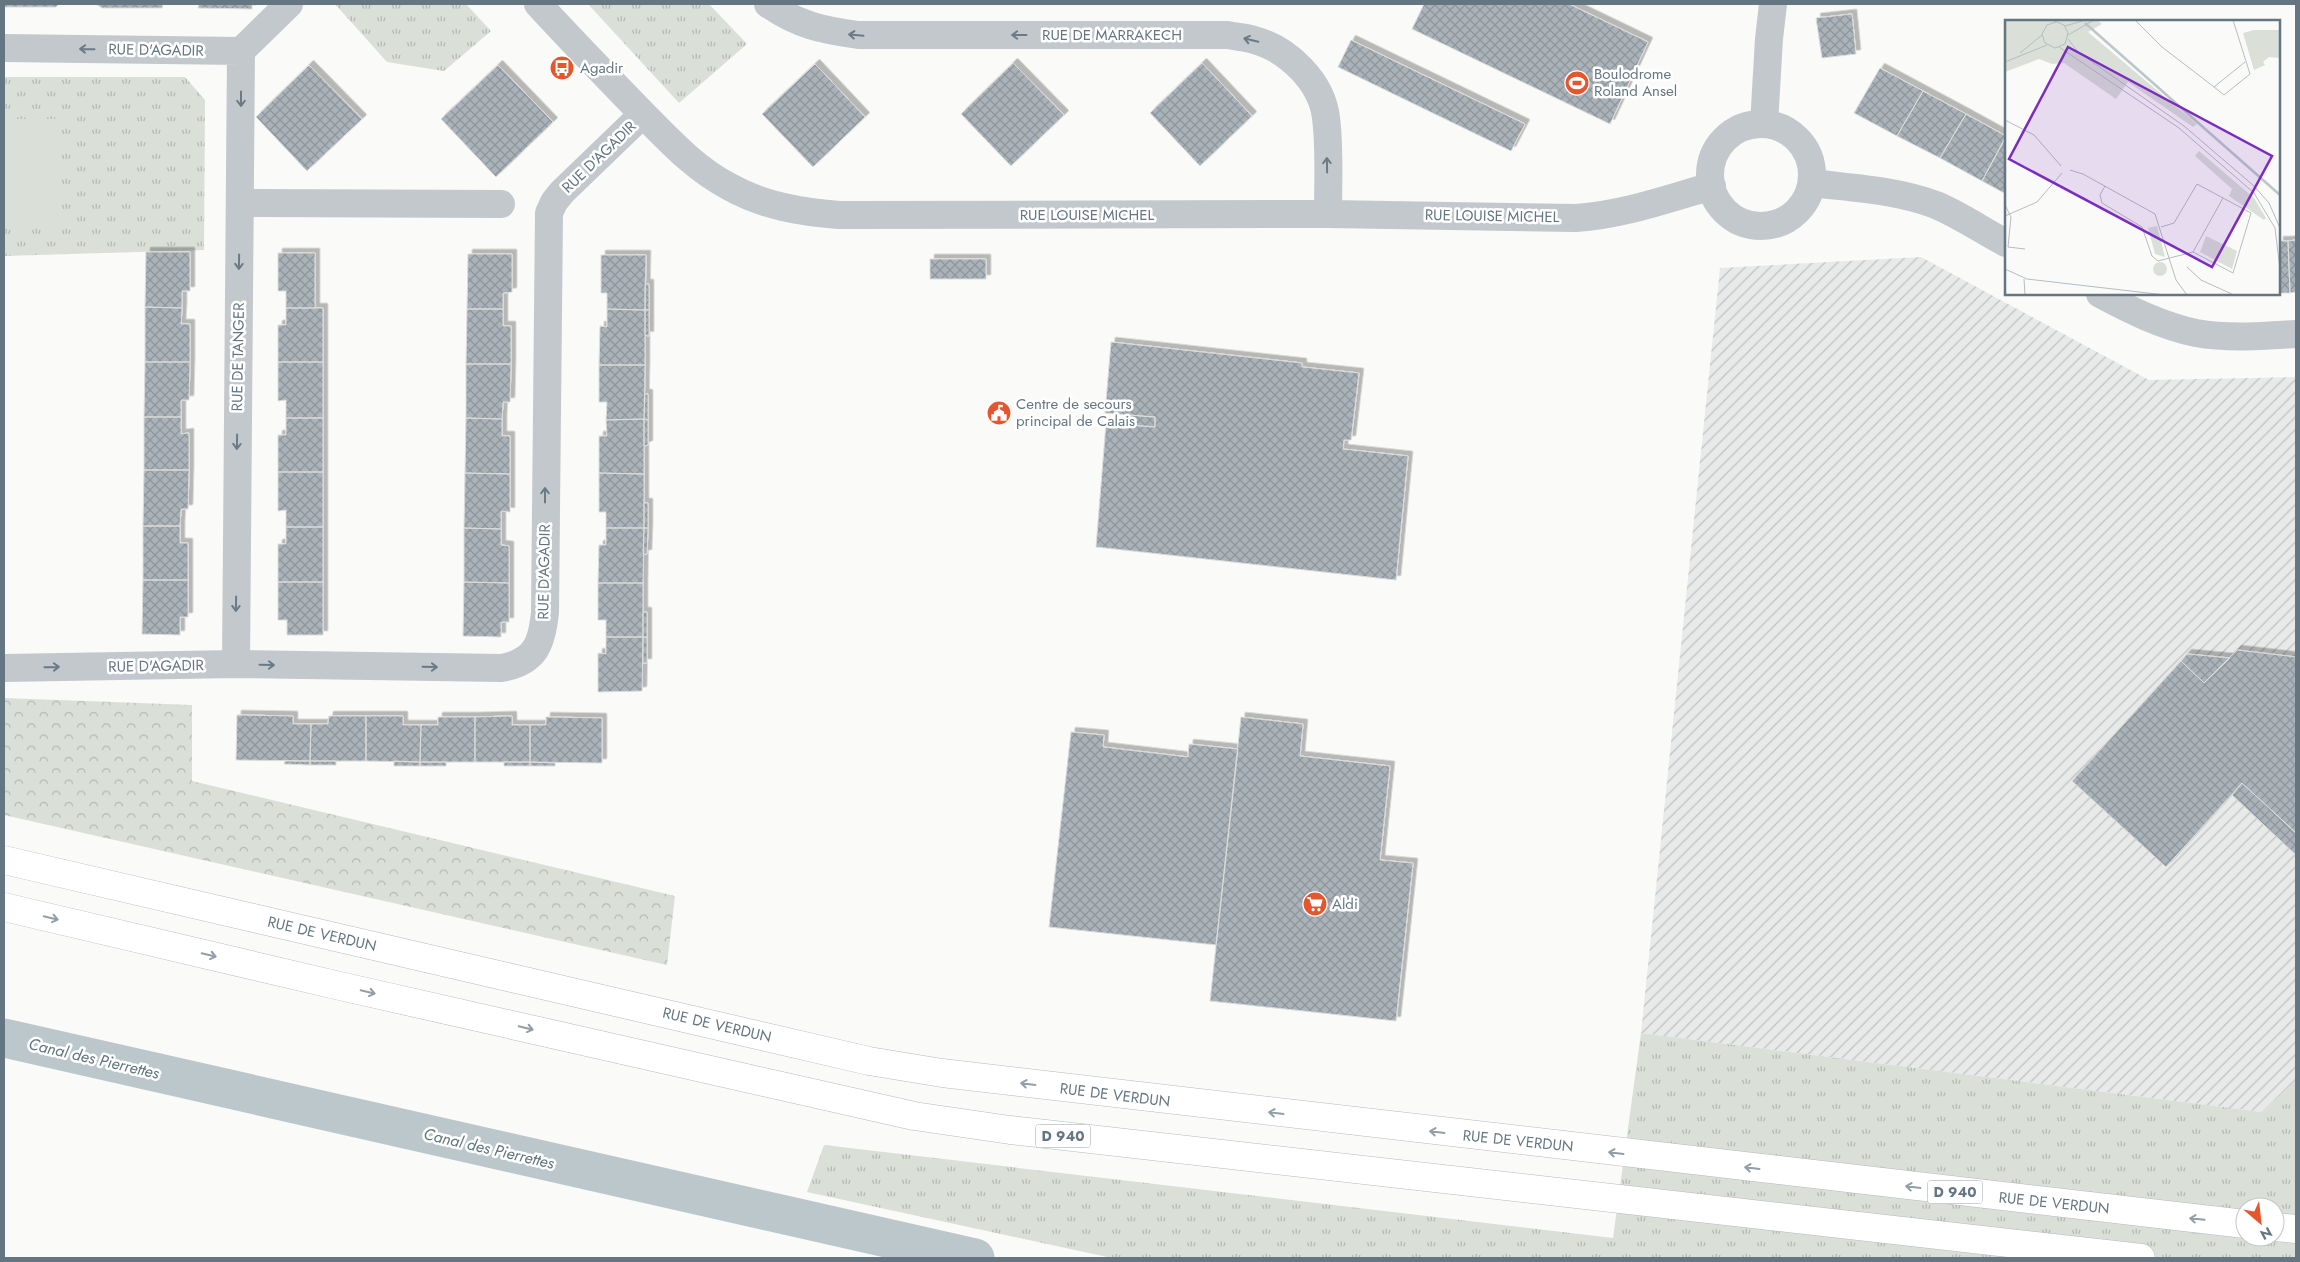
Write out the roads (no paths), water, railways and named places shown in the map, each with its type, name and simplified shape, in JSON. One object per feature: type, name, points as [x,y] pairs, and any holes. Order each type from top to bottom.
[{"type":"main road","name":"RUE DE VERDUN","points":[[4,860],[869,1061],[942,1073],[2235,1223]]},
{"type":"main road","name":"D 940","points":[[4,907],[340,986],[914,1116],[1001,1128],[2141,1258]]},
{"type":"street","points":[[241,51],[289,4]]},
{"type":"street","name":"RUE LOUISE MICHEL","points":[[538,4],[643,114],[704,172],[730,188],[780,207],[809,212],[840,215],[1328,214],[1594,217],[1637,208],[1712,186]]},
{"type":"street","name":"RUE DE MARRAKECH","points":[[768,4],[786,16],[809,27],[858,35],[1228,35],[1255,40],[1278,50],[1294,61],[1309,79],[1320,97],[1326,116],[1328,214]]},
{"type":"street","points":[[1764,124],[1773,4]]},
{"type":"street","name":"RUE D'AGADIR","points":[[4,48],[241,51]]},
{"type":"street","name":"RUE DE TANGER","points":[[236,664],[241,51]]},
{"type":"street","name":"RUE D'AGADIR","points":[[4,668],[236,664],[501,668],[514,665],[525,659],[535,649],[542,637],[545,612],[549,212],[562,192],[643,114]]},
{"type":"street","points":[[1764,124],[1786,130],[1804,146],[1810,160],[1812,183],[1806,198],[1796,211],[1783,220],[1767,225],[1751,224],[1736,219],[1723,208],[1712,186],[1712,163],[1722,142],[1741,128],[1764,124]]},
{"type":"street","points":[[1812,183],[1886,193],[1920,200],[1937,206],[2005,242]]},
{"type":"street","points":[[240,203],[501,204]]},
{"type":"street","points":[[2102,295],[2156,321],[2197,333],[2238,336],[2296,334]]},
{"type":"waterway","name":"Canal des Pierrettes","points":[[4,1038],[975,1258]]},
{"type":"place","name":"Agadir","points":[[562,68]]},
{"type":"place","name":"Boulodrome Roland Ansel","points":[[1577,83]]},
{"type":"place","name":"Centre de secours principal de Calais","points":[[999,413]]},
{"type":"place","name":"Aldi","points":[[1315,904]]}]
